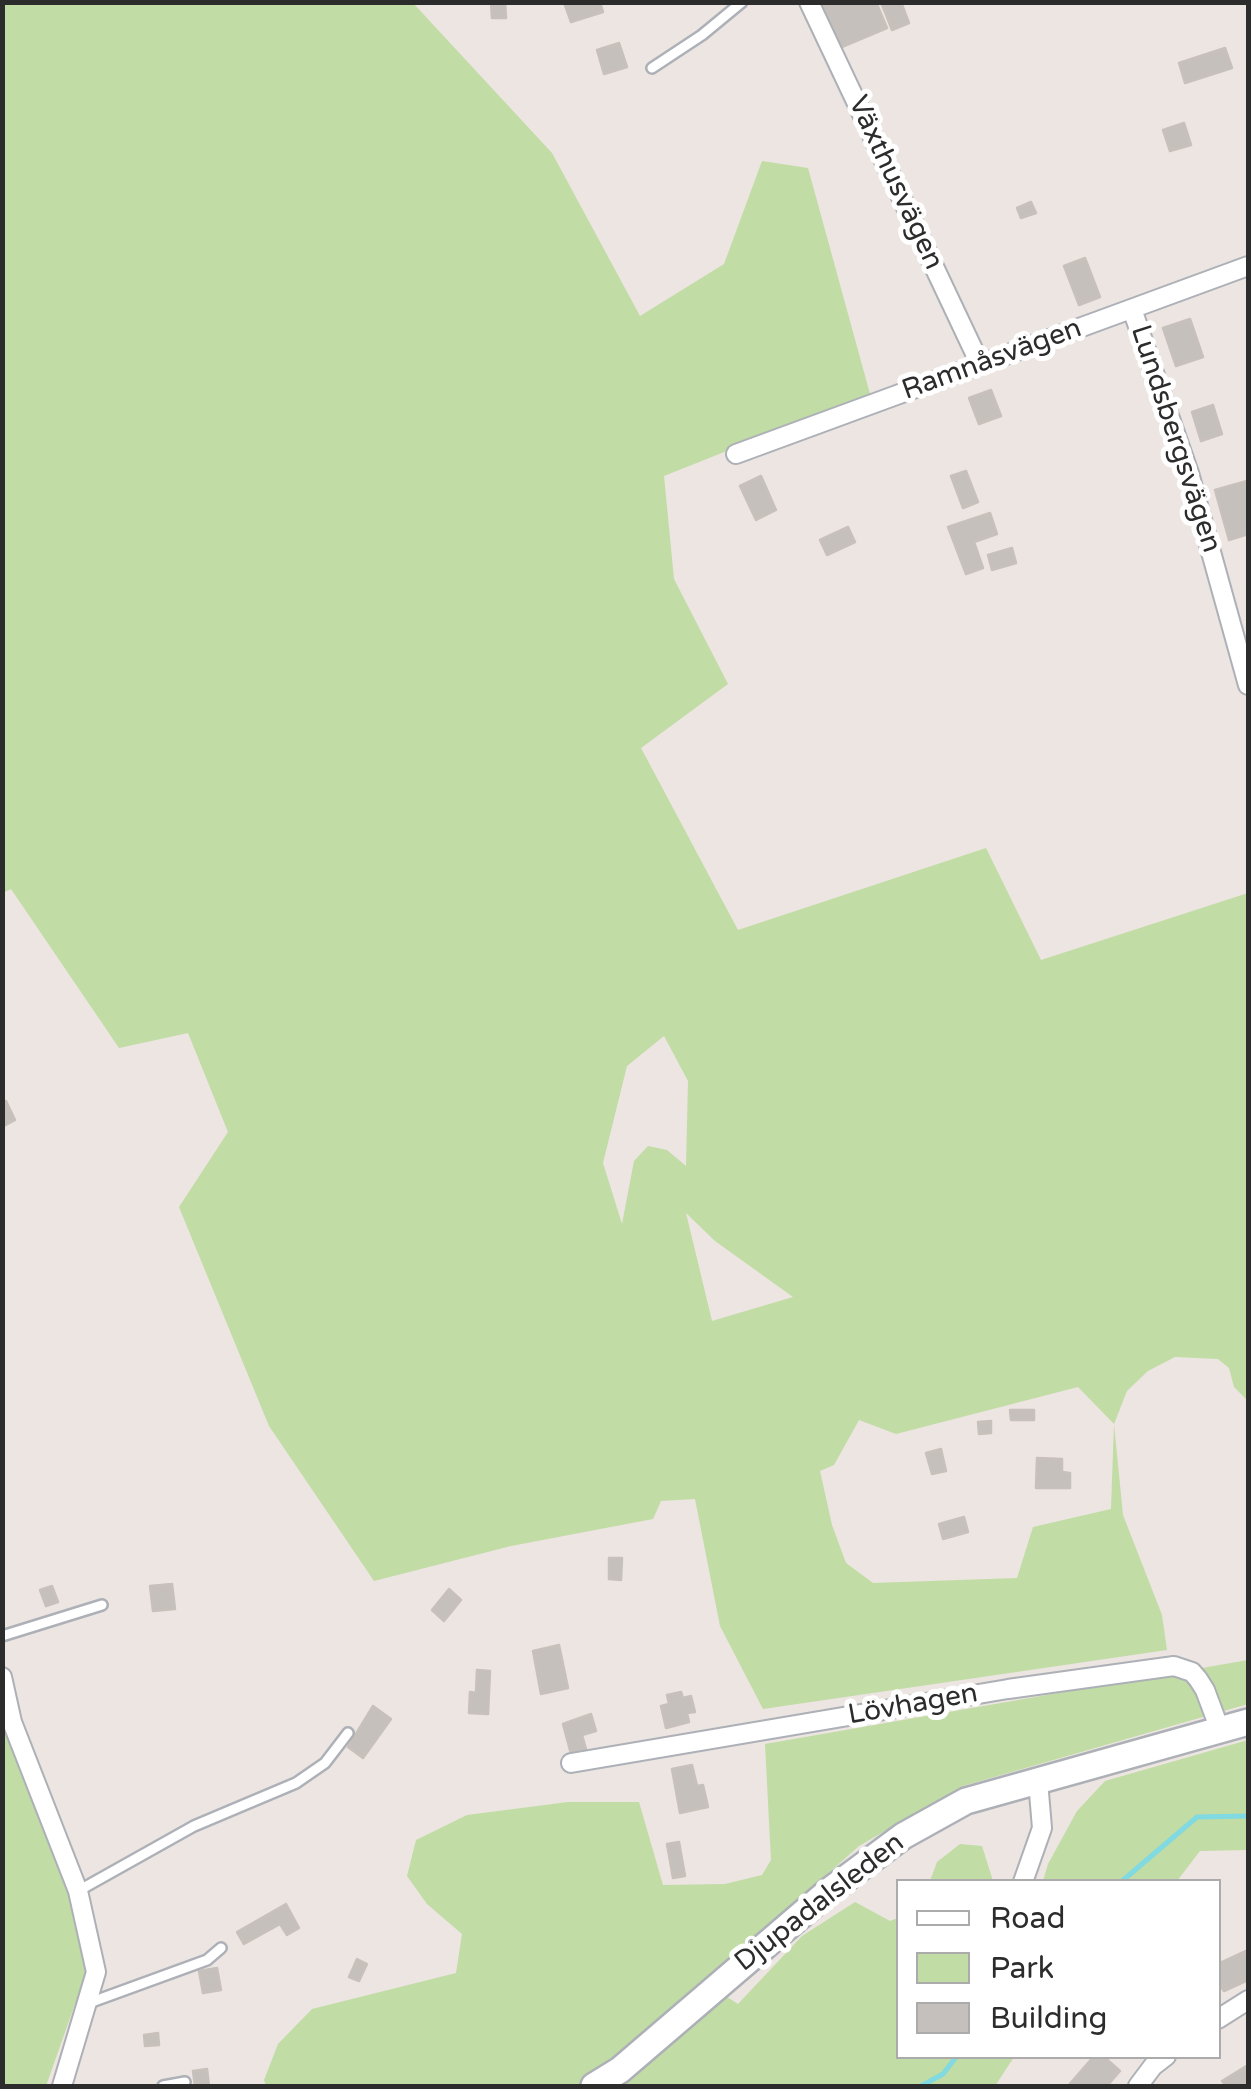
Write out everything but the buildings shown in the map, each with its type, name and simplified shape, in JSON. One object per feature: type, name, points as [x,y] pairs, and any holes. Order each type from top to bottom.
[{"type":"street","name":"Växthusvägen","points":[[809,2],[980,364]]},
{"type":"street","name":"Ramnåsvägen","points":[[736,454],[1248,266]]},
{"type":"street","name":"Lundsbergsvägen","points":[[1132,309],[1189,473],[1248,685]]},
{"type":"street","name":"Lövhagen","points":[[571,1762],[1008,1689],[1174,1666],[1192,1672],[1198,1679],[1220,1730]]},
{"type":"street","points":[[2,1677],[12,1722],[78,1890],[96,1972],[62,2086]]},
{"type":"street","name":"Djupadalsleden","points":[[594,2086],[620,2070],[829,1891],[903,1836],[966,1801],[1248,1722]]},
{"type":"street","points":[[1024,1879],[1042,1828],[1038,1782]]},
{"type":"street","points":[[1221,2017],[1248,2000]]},
{"type":"street","points":[[1138,2086],[1154,2060]]},
{"type":"lane","points":[[652,68],[742,2]]},
{"type":"lane","points":[[2,1636],[102,1606]]},
{"type":"lane","points":[[78,1890],[194,1826],[296,1783],[324,1763],[348,1732]]},
{"type":"lane","points":[[89,2003],[207,1960],[222,1948]]},
{"type":"lane","points":[[164,2086],[185,2082]]},
{"type":"green space","points":[[3,3],[413,3],[552,153],[640,316],[724,264],[762,161],[808,168],[870,394],[664,476],[674,579],[728,684],[641,748],[738,930],[986,848],[1041,960],[1248,893],[1248,1401],[1234,1387],[1229,1368],[1218,1359],[1175,1357],[1148,1371],[1127,1391],[1114,1424],[1123,1515],[1162,1615],[1167,1650],[763,1709],[720,1626],[695,1499],[661,1501],[653,1519],[511,1546],[374,1581],[269,1426],[179,1207],[228,1132],[188,1033],[119,1048],[11,889],[3,893]],"holes":[[[664,1036],[688,1081],[686,1166],[667,1150],[648,1146],[634,1161],[622,1224],[603,1163],[627,1066]],[[686,1213],[715,1241],[793,1297],[712,1321]],[[1078,1387],[1114,1424],[1111,1509],[1033,1527],[1017,1578],[873,1583],[846,1563],[832,1525],[820,1471],[834,1465],[859,1420],[896,1434]]]},
{"type":"green space","points":[[1248,1660],[1248,1704],[963,1786],[859,1846],[705,1983],[738,2004],[802,1936],[855,1902],[890,1921],[896,1919],[896,2059],[1013,2059],[995,2086],[266,2086],[264,2080],[278,2044],[312,2009],[456,1973],[462,1934],[427,1904],[407,1876],[416,1840],[467,1815],[568,1802],[639,1802],[663,1885],[725,1884],[762,1875],[771,1860],[765,1744]]},
{"type":"green space","points":[[2,1705],[74,1894],[88,1967],[46,2086],[3,2086]]},
{"type":"green space","points":[[1248,1740],[1248,1850],[1200,1851],[1179,1879],[1044,1879],[1077,1811],[1105,1781]]},
{"type":"green space","points":[[960,1844],[982,1846],[992,1879],[931,1879],[937,1862]]},
{"type":"waterway","points":[[1125,1879],[1197,1817],[1248,1816]]},
{"type":"waterway","points":[[921,2086],[943,2074],[955,2059]]}]
